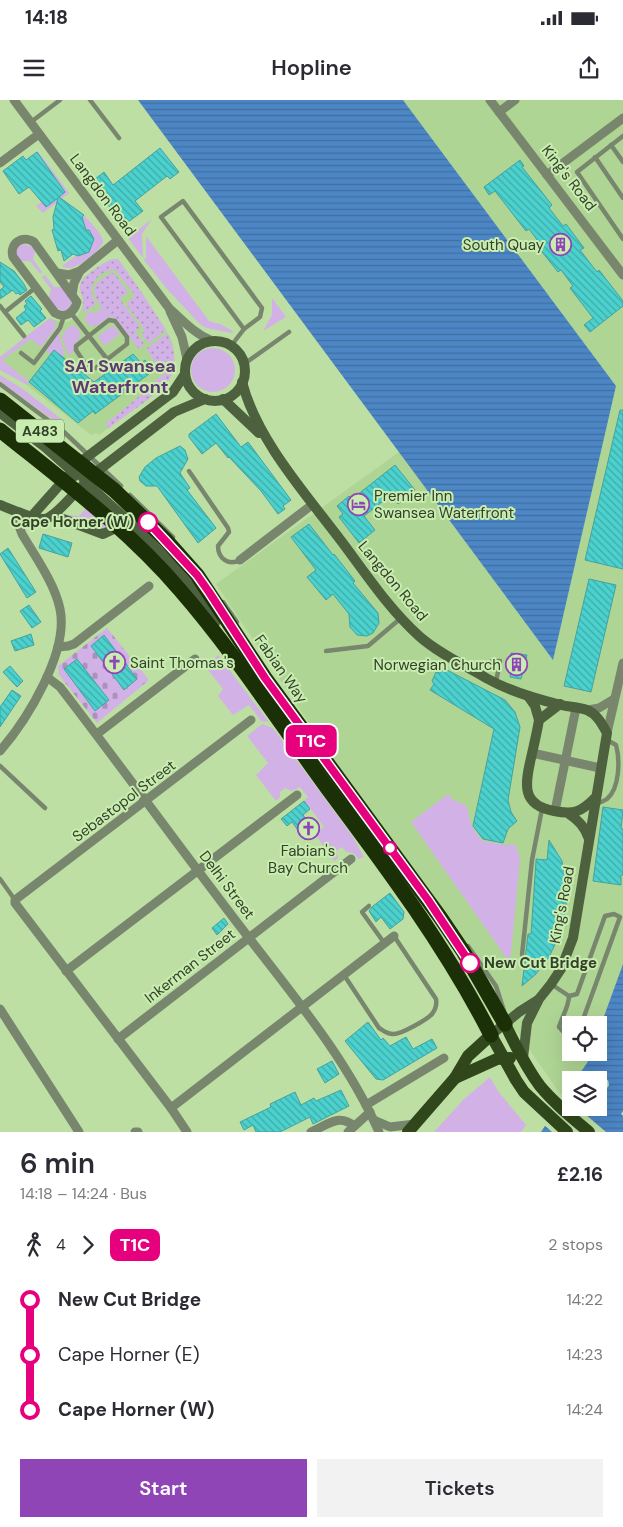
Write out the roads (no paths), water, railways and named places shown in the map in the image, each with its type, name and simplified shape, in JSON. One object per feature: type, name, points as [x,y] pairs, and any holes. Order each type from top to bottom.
[{"type":"highway","name":"Fabian Way","points":[[0,400],[89,479],[135,509],[197,575],[265,678],[440,917],[463,951],[505,1024]]},
{"type":"highway","name":"Fabian Way","points":[[0,430],[76,467],[89,479],[118,527],[149,556],[180,590],[233,658],[422,918],[465,985],[491,1035]]},
{"type":"main road","name":"A483","points":[[505,1024],[530,1071],[553,1101],[588,1132]]},
{"type":"main road","name":"A483","points":[[491,1035],[524,1092],[568,1132]]},
{"type":"main road","points":[[412,1129],[455,1078],[468,1056],[491,1035]]},
{"type":"main road","name":"A483","points":[[503,1058],[516,1060],[530,1071]]},
{"type":"main road","points":[[455,1078],[491,1061],[503,1058]]},
{"type":"street","name":"Langdon Road","points":[[14,100],[169,308],[192,329],[212,341]]},
{"type":"street","name":"King's Road","points":[[490,100],[623,275]]},
{"type":"street","points":[[499,112],[515,100]]},
{"type":"street","points":[[547,175],[622,121]]},
{"type":"street","points":[[1,160],[39,134]]},
{"type":"street","points":[[24,238],[34,242],[77,302],[76,308],[68,314],[55,313],[35,288],[13,257],[11,251],[12,246],[24,238]]},
{"type":"street","points":[[56,273],[69,275],[80,271],[118,240]]},
{"type":"street","points":[[72,295],[74,283],[80,271]]},
{"type":"street","name":"Langdon Road","points":[[169,308],[182,338],[187,359]]},
{"type":"street","points":[[32,516],[76,467],[174,392],[185,374],[187,359],[197,346],[212,341],[224,342],[241,356],[244,364],[242,382],[234,393],[223,399],[205,398],[192,389],[185,374]]},
{"type":"street","name":"Langdon Road","points":[[242,382],[247,402],[270,445],[401,618],[420,637],[496,683],[528,696],[560,704]]},
{"type":"street","points":[[0,505],[46,519],[52,516],[89,479],[174,412],[205,398]]},
{"type":"street","name":"Langdon Road","points":[[223,399],[270,445]]},
{"type":"street","points":[[0,410],[3,415],[45,447],[76,467]]},
{"type":"street","points":[[89,479],[145,536],[199,596],[233,658]]},
{"type":"street","points":[[240,560],[313,504]]},
{"type":"street","points":[[0,751],[19,727],[47,677],[58,647],[61,628],[61,611],[56,594],[22,534],[19,526],[20,512]]},
{"type":"street","points":[[52,516],[63,518],[103,534],[118,527]]},
{"type":"street","points":[[58,647],[74,644],[149,586]]},
{"type":"street","points":[[97,734],[194,659]]},
{"type":"street","name":"King's Road","points":[[523,1058],[527,1024],[539,999],[561,970],[573,938],[600,768],[623,663]]},
{"type":"street","name":"Delhi Street","points":[[47,677],[60,686],[97,734],[302,1008],[338,1058],[370,1112],[379,1132]]},
{"type":"street","points":[[528,696],[535,706],[539,720],[526,781],[526,787],[531,800],[542,809],[569,814],[578,820],[590,840]]},
{"type":"street","points":[[539,720],[560,704],[588,710],[599,708],[614,699]]},
{"type":"street","points":[[555,811],[576,708]]},
{"type":"street","points":[[588,710],[597,717],[606,736]]},
{"type":"street","name":"Sebastopol Street","points":[[15,901],[252,720]]},
{"type":"street","points":[[532,753],[600,768]]},
{"type":"street","points":[[66,971],[297,795]]},
{"type":"street","points":[[569,814],[581,810],[595,801]]},
{"type":"street","name":"Inkerman Street","points":[[118,1039],[351,860]]},
{"type":"street","points":[[15,901],[187,1132]]},
{"type":"street","points":[[171,1108],[394,936]]},
{"type":"street","name":"King's Road","points":[[491,1035],[539,999]]},
{"type":"street","points":[[0,1009],[79,1132]]},
{"type":"street","points":[[311,1132],[339,1120],[348,1121],[351,1129],[370,1112],[444,1058]]},
{"type":"street","points":[[370,1112],[390,1126],[412,1129]]},
{"type":"lane","points":[[30,123],[60,100]]},
{"type":"lane","points":[[90,100],[119,138]]},
{"type":"lane","points":[[623,136],[576,172],[623,238]]},
{"type":"lane","points":[[611,145],[623,162]]},
{"type":"lane","points":[[595,157],[623,198]]},
{"type":"lane","points":[[231,346],[244,329],[260,317],[262,308],[183,201],[161,217],[244,329]]},
{"type":"lane","points":[[5,312],[35,288]]},
{"type":"lane","points":[[0,306],[24,336]]},
{"type":"lane","points":[[21,353],[34,363],[68,314],[89,335],[107,359]]},
{"type":"lane","points":[[109,320],[116,321],[127,337],[127,344],[96,368],[88,368],[76,350],[78,344],[89,335],[109,320]]},
{"type":"lane","points":[[244,364],[289,332]]},
{"type":"lane","points":[[0,384],[64,432],[76,467]]},
{"type":"lane","points":[[189,471],[228,528],[228,536],[218,546],[220,555],[233,563],[240,560]]},
{"type":"lane","points":[[89,479],[174,538]]},
{"type":"lane","points":[[221,598],[241,628]]},
{"type":"lane","points":[[326,651],[368,646],[401,618]]},
{"type":"lane","points":[[492,661],[500,661],[496,683]]},
{"type":"lane","points":[[595,801],[607,799],[614,788],[619,758],[616,745],[606,736]]},
{"type":"lane","points":[[0,766],[45,808]]},
{"type":"lane","points":[[522,955],[532,860],[542,809]]},
{"type":"lane","points":[[0,879],[15,901]]},
{"type":"lane","points":[[369,906],[362,912],[385,944]]},
{"type":"lane","points":[[551,984],[569,996],[577,994],[605,916],[614,914],[620,917],[584,1016]]},
{"type":"lane","points":[[344,975],[379,1028],[385,1033],[398,1034],[430,1017],[437,1005],[436,999],[394,936]]},
{"type":"lane","points":[[462,937],[496,986],[502,1000],[505,1024]]},
{"type":"lane","points":[[563,1016],[569,1002],[569,996]]},
{"type":"lane","points":[[562,1019],[560,1028],[562,1030]]},
{"type":"water","points":[[138,100],[403,100],[616,386],[553,660]]},
{"type":"water","points":[[623,964],[623,1111],[621,1114],[623,1116],[623,1132],[541,1132],[562,1100],[562,1116],[607,1116],[607,1088],[609,1085],[607,1071],[581,1071],[588,1061],[607,1061],[607,1016],[604,1016]]},
{"type":"place","name":"South Quay","points":[[560,245]]},
{"type":"place","name":"Premier Inn Swansea Waterfront","points":[[358,505]]},
{"type":"place","name":"Cape Horner (W)","points":[[148,522]]},
{"type":"place","name":"Saint Thomas's","points":[[114,663]]},
{"type":"place","name":"Norwegian Church","points":[[517,665]]},
{"type":"place","name":"Fabian's Bay Church","points":[[308,828]]},
{"type":"place","name":"New Cut Bridge","points":[[470,963]]},
{"type":"district","name":"SA1 Swansea Waterfront","points":[[120,376]]}]
